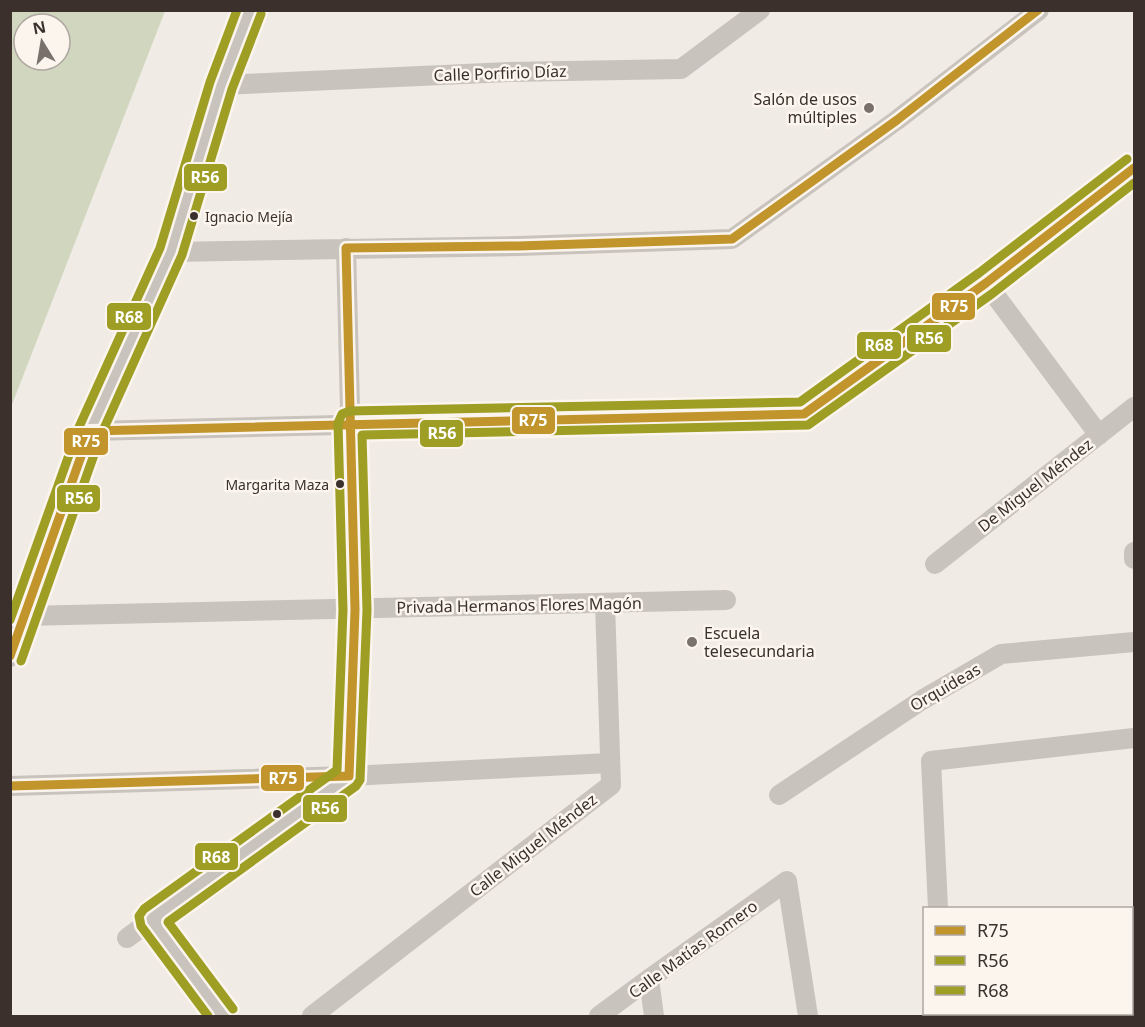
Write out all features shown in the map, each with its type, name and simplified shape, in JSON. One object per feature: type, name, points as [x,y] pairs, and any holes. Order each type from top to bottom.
[{"type":"street","points":[[10,657],[90,431],[171,252],[221,85],[250,10]]},
{"type":"street","name":"Calle Porfirio Díaz","points":[[221,85],[508,72],[681,69],[760,10]]},
{"type":"street","points":[[171,252],[518,246],[732,239],[897,120],[1040,10]]},
{"type":"street","points":[[90,431],[350,423],[804,414],[986,283],[1134,168]]},
{"type":"street","points":[[346,248],[355,610],[349,776]]},
{"type":"street","points":[[986,283],[1099,435]]},
{"type":"street","name":"De Miguel Méndez","points":[[935,564],[1134,407]]},
{"type":"street","points":[[1134,552],[1134,559]]},
{"type":"street","name":"Privada Hermanos Flores Magón","points":[[24,616],[726,600]]},
{"type":"street","name":"Calle Miguel Méndez","points":[[312,1017],[611,784],[605,603]]},
{"type":"street","name":"Orquídeas","points":[[779,795],[922,700],[1001,654],[1134,642]]},
{"type":"street","points":[[938,907],[931,761],[1134,738]]},
{"type":"street","points":[[10,786],[349,776],[610,764]]},
{"type":"street","points":[[127,938],[349,776]]},
{"type":"street","name":"Calle Matías Romero","points":[[599,1017],[787,881],[808,1017]]},
{"type":"street","points":[[151,919],[223,1017]]},
{"type":"street","points":[[649,979],[654,1017]]},
{"type":"green space","points":[[12,10],[165,11],[11,407],[10,13]]},
{"type":"transit line","name":"R68","points":[[10,620],[79,427],[160,248],[210,82],[237,10]]},
{"type":"transit line","name":"R75","points":[[10,786],[349,776],[355,610],[346,248],[518,246],[732,239],[897,120],[1038,10]]},
{"type":"transit line","name":"R56","points":[[21,661],[101,435],[182,255],[232,89],[261,14]]},
{"type":"transit line","name":"R68","points":[[208,1016],[141,926],[139,916],[144,909],[337,770],[343,610],[338,423],[342,414],[350,411],[800,402],[979,273],[1127,159]]},
{"type":"transit line","name":"R75","points":[[10,656],[90,431],[804,414],[986,283],[1134,168]]},
{"type":"transit line","name":"R56","points":[[233,1009],[168,922],[356,786],[360,780],[367,610],[362,435],[808,425],[993,293],[1134,183]]},
{"type":"place","name":"Salón de usos múltiples","points":[[869,108]]},
{"type":"place","name":"Ignacio Mejía","points":[[194,216]]},
{"type":"place","name":"Margarita Maza","points":[[340,484]]},
{"type":"place","name":"Escuela telesecundaria","points":[[692,642]]}]
